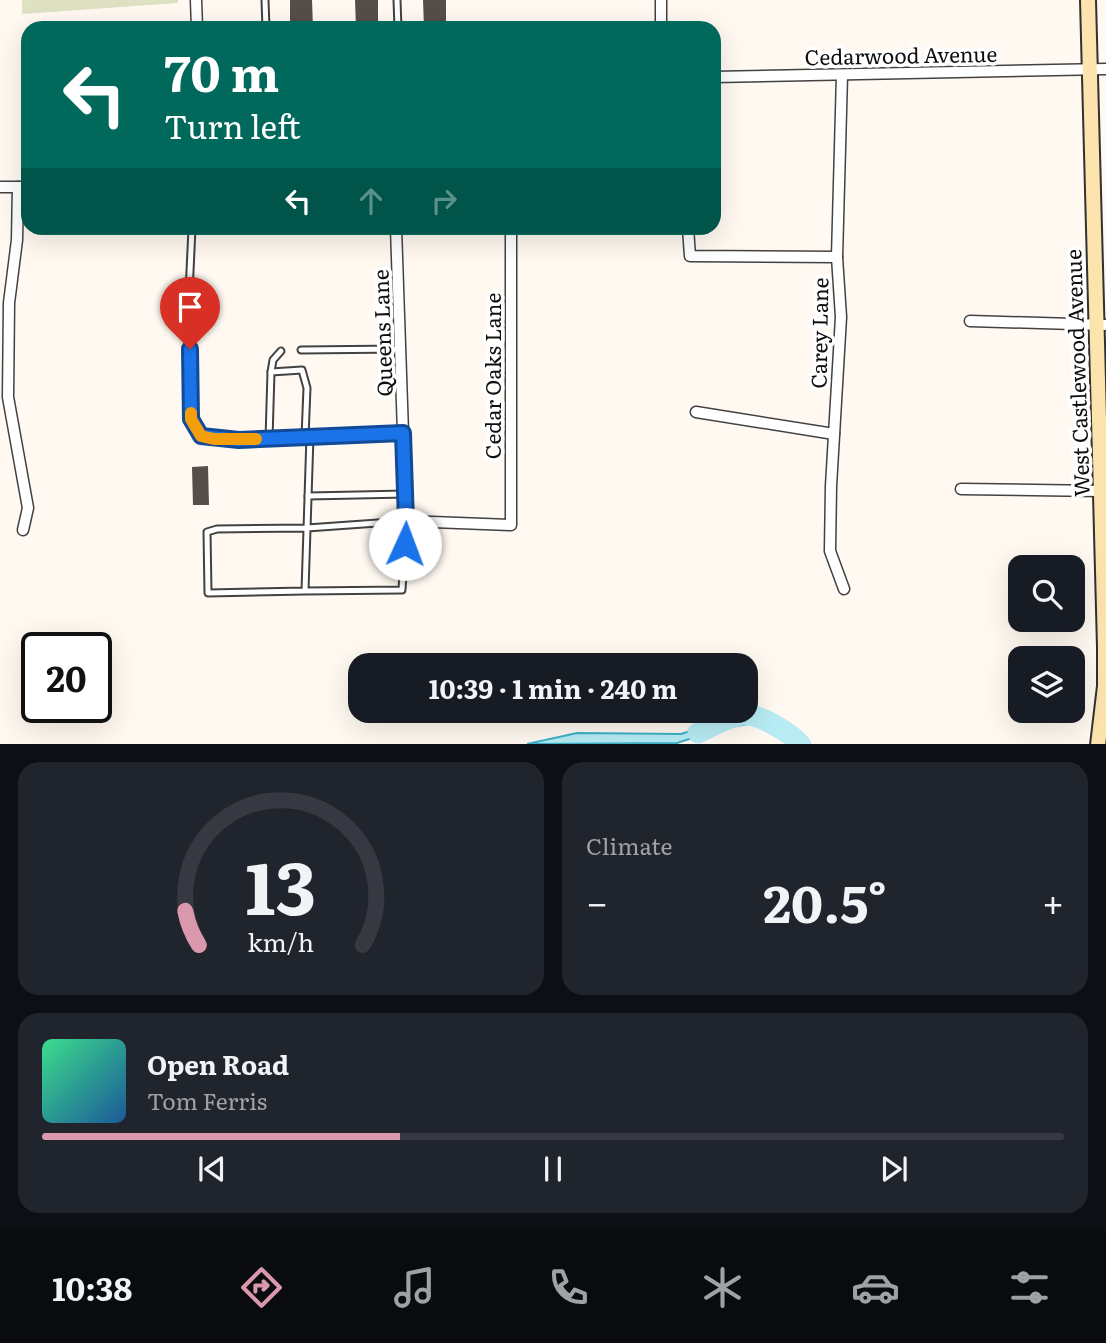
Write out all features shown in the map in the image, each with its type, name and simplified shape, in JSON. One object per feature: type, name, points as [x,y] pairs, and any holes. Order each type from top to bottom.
[{"type":"street","points":[[196,0],[197,21]]},
{"type":"street","points":[[661,0],[661,21]]},
{"type":"street","name":"West Castlewood Avenue","points":[[1088,0],[1101,324],[1105,686],[1099,741]]},
{"type":"street","name":"Cedarwood Avenue","points":[[721,77],[1106,69]]},
{"type":"street","name":"Carey Lane","points":[[842,75],[837,257],[841,317],[830,551],[844,589]]},
{"type":"street","points":[[0,187],[21,187]]},
{"type":"street","points":[[21,205],[9,303],[8,397],[28,508],[23,530]]},
{"type":"street","name":"Queens Lane","points":[[396,235],[406,521]]},
{"type":"street","name":"Cedar Oaks Lane","points":[[406,521],[510,525],[511,235]]},
{"type":"street","points":[[688,235],[690,256],[837,257]]},
{"type":"street","points":[[970,321],[1101,324]]},
{"type":"street","points":[[696,412],[834,434]]},
{"type":"street","points":[[961,489],[1101,491]]},
{"type":"lane","points":[[265,0],[266,21]]},
{"type":"lane","points":[[397,0],[398,21]]},
{"type":"lane","points":[[192,235],[189,293],[191,419],[201,436],[214,439],[269,439],[403,433]]},
{"type":"lane","points":[[301,350],[401,349]]},
{"type":"lane","points":[[269,439],[271,372],[273,360],[281,351]]},
{"type":"lane","points":[[271,372],[302,370],[307,387],[305,590]]},
{"type":"lane","points":[[308,496],[405,494]]},
{"type":"lane","points":[[406,521],[402,590],[208,593],[207,532],[217,529],[307,528],[406,521]]},
{"type":"green space","points":[[22,0],[178,0],[178,3],[22,14]]},
{"type":"water","points":[[762,715],[809,744],[789,744],[753,723],[758,723],[758,716]]},
{"type":"water","points":[[715,723],[753,723],[720,729],[677,743],[527,744],[577,733],[681,734]]},
{"type":"building","points":[[290,0],[312,0],[313,21],[290,21]]},
{"type":"building","points":[[355,0],[378,0],[378,21],[356,21]]},
{"type":"building","points":[[423,0],[446,0],[446,21],[424,21]]},
{"type":"building","points":[[208,466],[209,505],[193,505],[192,467]]},
{"type":"waterway","points":[[698,733],[730,718],[748,715],[773,724],[800,744]]},
{"type":"slow traffic","points":[[191,413],[191,419],[201,436],[214,439],[256,439]]},
{"type":"route","points":[[190,349],[191,419],[201,436],[239,440],[403,433],[405,544]]}]
